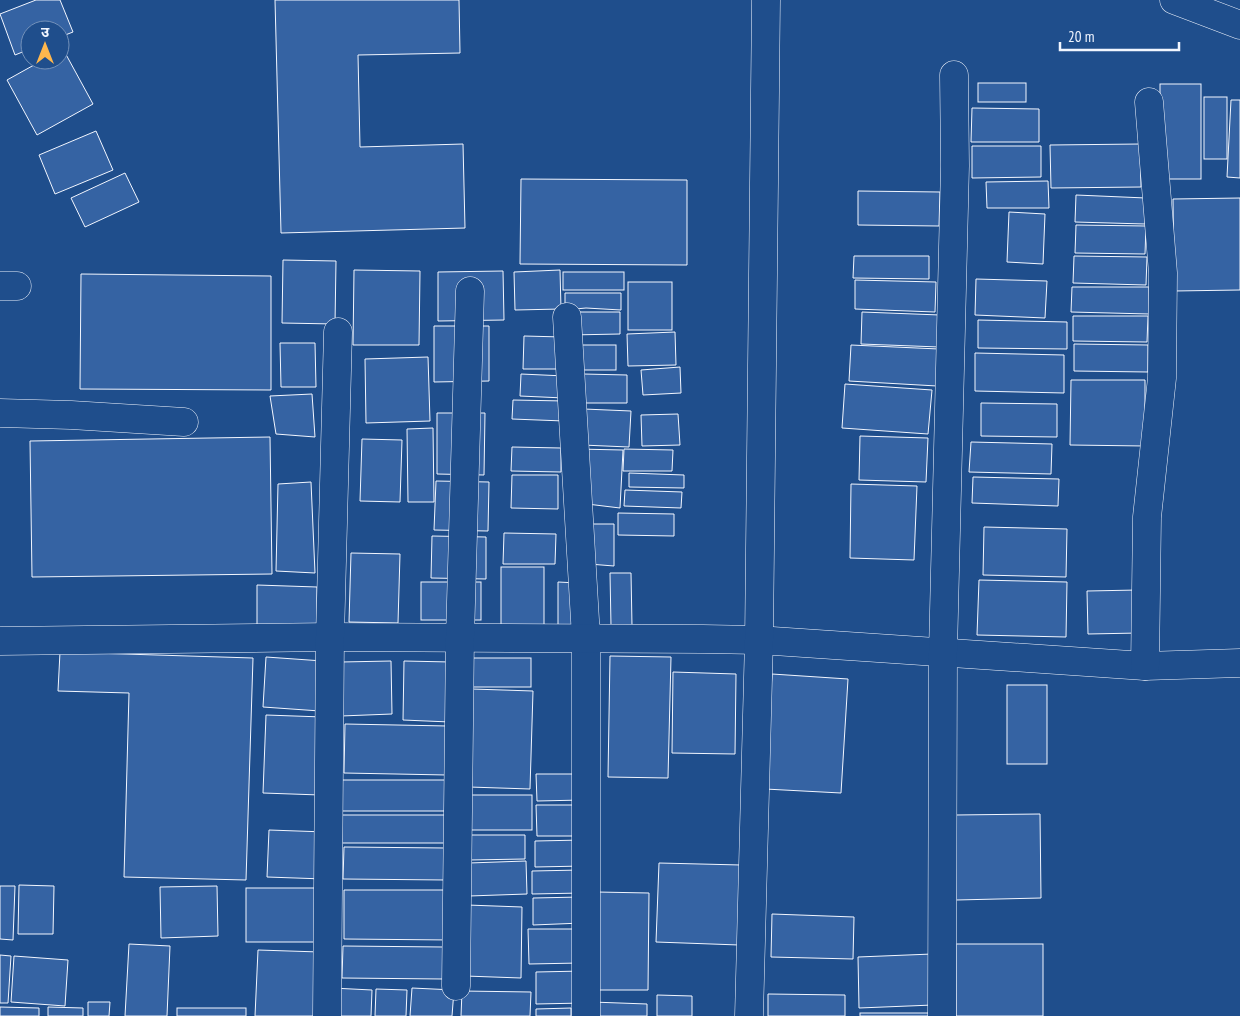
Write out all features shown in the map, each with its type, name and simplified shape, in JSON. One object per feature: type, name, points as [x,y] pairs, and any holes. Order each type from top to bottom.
[{"type":"street","points":[[748,1016],[759,640],[766,0]]},
{"type":"street","points":[[1174,0],[1240,25]]},
{"type":"street","points":[[942,1016],[943,652],[955,166],[954,75]]},
{"type":"street","points":[[1145,666],[1147,517],[1162,369],[1163,273],[1149,102]]},
{"type":"street","points":[[456,986],[460,637],[470,291]]},
{"type":"street","points":[[567,317],[586,637],[586,1016]]},
{"type":"street","points":[[327,1016],[330,637],[338,332]]},
{"type":"street","points":[[0,414],[71,415],[184,422]]},
{"type":"street","points":[[0,642],[330,637],[586,637],[759,640],[1145,666],[1240,662]]},
{"type":"building","points":[[36,0],[60,0],[68,20],[20,20],[20,53],[15,55],[0,14]]},
{"type":"building","points":[[275,0],[459,0],[460,53],[358,55],[360,147],[463,144],[465,228],[281,233]]},
{"type":"building","points":[[70,62],[93,104],[37,135],[7,80],[25,70],[70,70]]},
{"type":"building","points":[[978,83],[1026,83],[1026,102],[978,102]]},
{"type":"building","points":[[1160,84],[1201,84],[1201,179],[1160,179]]},
{"type":"building","points":[[1204,97],[1227,97],[1227,159],[1204,159]]},
{"type":"building","points":[[1231,100],[1240,100],[1240,178],[1227,177]]},
{"type":"building","points":[[972,108],[1039,109],[1039,142],[971,142]]},
{"type":"building","points":[[96,131],[113,170],[55,194],[39,155]]},
{"type":"building","points":[[1140,144],[1141,187],[1051,188],[1050,145]]},
{"type":"building","points":[[972,146],[1041,146],[1041,177],[972,178]]},
{"type":"building","points":[[125,173],[139,202],[85,227],[71,198]]},
{"type":"building","points":[[521,179],[687,180],[687,265],[520,264]]},
{"type":"building","points":[[1048,181],[1049,208],[987,208],[986,182]]},
{"type":"building","points":[[858,191],[940,192],[939,226],[858,225]]},
{"type":"building","points":[[1076,195],[1146,198],[1145,224],[1075,222]]},
{"type":"building","points":[[1240,198],[1240,290],[1174,291],[1173,199]]},
{"type":"building","points":[[1009,212],[1045,214],[1043,264],[1007,262]]},
{"type":"building","points":[[1076,225],[1146,226],[1145,254],[1075,253]]},
{"type":"building","points":[[854,256],[929,256],[929,279],[853,278]]},
{"type":"building","points":[[1074,256],[1147,257],[1146,285],[1073,283]]},
{"type":"building","points":[[283,260],[336,261],[335,324],[282,323]]},
{"type":"building","points":[[354,270],[420,271],[419,345],[353,345]]},
{"type":"building","points":[[560,270],[561,309],[515,310],[514,272]]},
{"type":"building","points":[[503,271],[504,320],[438,321],[438,272]]},
{"type":"building","points":[[563,272],[624,272],[624,290],[563,290]]},
{"type":"building","points":[[81,274],[271,276],[271,390],[80,389]]},
{"type":"building","points":[[976,279],[1047,281],[1045,318],[975,315]]},
{"type":"building","points":[[855,280],[936,282],[935,312],[855,309]]},
{"type":"building","points":[[628,282],[672,282],[672,330],[628,330]]},
{"type":"building","points":[[1072,287],[1149,287],[1149,314],[1071,312]]},
{"type":"building","points":[[565,293],[621,293],[621,310],[586,308],[565,310]]},
{"type":"building","points":[[570,312],[620,312],[620,334],[570,335]]},
{"type":"building","points":[[862,312],[940,315],[939,347],[861,344]]},
{"type":"building","points":[[1073,316],[1148,316],[1147,342],[1073,341]]},
{"type":"building","points":[[978,320],[1067,322],[1067,349],[978,348]]},
{"type":"building","points":[[434,326],[489,326],[489,381],[434,382]]},
{"type":"building","points":[[675,332],[676,365],[628,366],[627,334]]},
{"type":"building","points":[[524,336],[563,337],[563,369],[523,369]]},
{"type":"building","points":[[280,343],[315,343],[316,387],[281,387]]},
{"type":"building","points":[[1074,344],[1148,345],[1148,372],[1074,371]]},
{"type":"building","points":[[574,345],[616,345],[616,370],[574,370]]},
{"type":"building","points":[[851,345],[939,349],[937,386],[849,381]]},
{"type":"building","points":[[975,353],[1064,355],[1064,393],[975,391]]},
{"type":"building","points":[[428,357],[430,421],[366,423],[365,359]]},
{"type":"building","points":[[680,367],[681,393],[643,395],[641,370]]},
{"type":"building","points":[[521,374],[565,376],[564,398],[520,396]]},
{"type":"building","points":[[583,374],[627,375],[627,403],[582,403]]},
{"type":"building","points":[[1071,380],[1145,380],[1145,446],[1070,445]]},
{"type":"building","points":[[845,384],[932,390],[928,434],[842,428]]},
{"type":"building","points":[[312,394],[315,437],[276,434],[270,396]]},
{"type":"building","points":[[513,400],[565,401],[564,421],[512,419]]},
{"type":"building","points":[[981,403],[1057,404],[1057,437],[981,436]]},
{"type":"building","points":[[584,409],[631,411],[629,447],[582,445]]},
{"type":"building","points":[[437,413],[485,413],[484,475],[437,474]]},
{"type":"building","points":[[678,414],[680,445],[642,446],[641,415]]},
{"type":"building","points":[[433,428],[434,502],[408,502],[407,429]]},
{"type":"building","points":[[860,436],[928,438],[926,482],[859,480]]},
{"type":"building","points":[[270,437],[272,574],[32,577],[30,441]]},
{"type":"building","points":[[362,439],[402,440],[400,502],[360,501]]},
{"type":"building","points":[[971,442],[1052,444],[1051,474],[969,472]]},
{"type":"building","points":[[512,447],[561,448],[561,472],[511,471]]},
{"type":"building","points":[[577,449],[623,450],[620,508],[587,504]]},
{"type":"building","points":[[624,449],[673,450],[672,471],[623,471]]},
{"type":"building","points":[[629,473],[684,475],[684,488],[629,487]]},
{"type":"building","points":[[512,475],[558,475],[558,509],[511,508]]},
{"type":"building","points":[[973,477],[1059,479],[1058,506],[972,503]]},
{"type":"building","points":[[436,481],[489,482],[488,531],[434,530]]},
{"type":"building","points":[[311,482],[315,573],[276,571],[278,484]]},
{"type":"building","points":[[851,484],[917,486],[914,560],[850,558]]},
{"type":"building","points":[[625,490],[682,492],[681,508],[624,506]]},
{"type":"building","points":[[618,513],[674,514],[674,536],[618,535]]},
{"type":"building","points":[[584,524],[614,524],[614,566],[589,564]]},
{"type":"building","points":[[984,527],[1067,529],[1066,577],[983,575]]},
{"type":"building","points":[[504,533],[556,534],[555,564],[503,564]]},
{"type":"building","points":[[432,536],[486,537],[486,579],[431,578]]},
{"type":"building","points":[[351,553],[400,554],[398,623],[349,622]]},
{"type":"building","points":[[501,567],[544,567],[544,625],[501,625]]},
{"type":"building","points":[[610,573],[631,573],[632,626],[611,626]]},
{"type":"building","points":[[979,580],[1067,582],[1066,637],[977,635]]},
{"type":"building","points":[[421,582],[481,582],[481,620],[421,620]]},
{"type":"building","points":[[558,582],[578,583],[578,627],[558,627]]},
{"type":"building","points":[[257,585],[317,587],[317,628],[257,627]]},
{"type":"building","points":[[1138,590],[1139,633],[1088,634],[1087,591]]},
{"type":"building","points":[[60,652],[253,658],[246,880],[124,877],[129,693],[58,691]]},
{"type":"building","points":[[610,656],[671,657],[668,778],[608,777]]},
{"type":"building","points":[[266,657],[323,661],[320,711],[263,707]]},
{"type":"building","points":[[471,658],[531,658],[531,687],[471,687]]},
{"type":"building","points":[[391,661],[392,714],[341,716],[341,662]]},
{"type":"building","points":[[404,661],[451,662],[450,722],[403,720]]},
{"type":"building","points":[[673,672],[736,674],[735,754],[672,753]]},
{"type":"building","points":[[772,674],[848,679],[841,793],[765,789]]},
{"type":"building","points":[[1007,685],[1047,685],[1047,764],[1007,764]]},
{"type":"building","points":[[472,689],[533,691],[530,789],[469,787]]},
{"type":"building","points":[[266,715],[323,717],[320,795],[263,793]]},
{"type":"building","points":[[345,724],[448,726],[447,775],[344,773]]},
{"type":"building","points":[[536,774],[582,774],[583,800],[537,801]]},
{"type":"building","points":[[342,780],[447,780],[447,811],[342,811]]},
{"type":"building","points":[[466,795],[532,795],[532,830],[466,830]]},
{"type":"building","points":[[536,805],[582,805],[582,836],[537,836]]},
{"type":"building","points":[[1040,814],[1041,898],[956,900],[955,815]]},
{"type":"building","points":[[342,815],[446,815],[446,843],[342,843]]},
{"type":"building","points":[[269,830],[326,832],[324,879],[267,877]]},
{"type":"building","points":[[469,835],[525,835],[525,859],[469,860]]},
{"type":"building","points":[[583,840],[584,866],[535,867],[535,841]]},
{"type":"building","points":[[344,847],[446,848],[446,880],[343,879]]},
{"type":"building","points":[[526,861],[527,894],[469,896],[469,863]]},
{"type":"building","points":[[659,863],[741,865],[739,945],[656,942]]},
{"type":"building","points":[[581,870],[582,893],[532,894],[532,871]]},
{"type":"building","points":[[19,885],[54,886],[53,934],[18,934]]},
{"type":"building","points":[[0,886],[15,886],[13,940],[0,939]]},
{"type":"building","points":[[217,886],[218,936],[161,938],[160,887]]},
{"type":"building","points":[[246,888],[323,888],[323,942],[246,942]]},
{"type":"building","points":[[344,890],[451,890],[450,940],[344,939]]},
{"type":"building","points":[[597,892],[649,893],[648,990],[596,990]]},
{"type":"building","points":[[581,897],[582,923],[533,925],[533,898]]},
{"type":"building","points":[[467,905],[522,907],[521,978],[465,976]]},
{"type":"building","points":[[772,914],[854,917],[853,959],[771,957]]},
{"type":"building","points":[[528,929],[579,929],[580,963],[529,964]]},
{"type":"building","points":[[129,944],[170,946],[167,1016],[125,1016]]},
{"type":"building","points":[[956,944],[1043,944],[1043,1016],[956,1016]]},
{"type":"building","points":[[343,946],[444,947],[443,979],[342,978]]},
{"type":"building","points":[[258,950],[320,952],[318,1016],[255,1016]]},
{"type":"building","points":[[932,954],[933,1005],[859,1008],[858,957]]},
{"type":"building","points":[[0,955],[11,956],[8,1003],[0,1003]]},
{"type":"building","points":[[14,956],[68,960],[65,1006],[11,1002]]},
{"type":"building","points":[[583,971],[584,1003],[536,1004],[536,972]]},
{"type":"building","points":[[332,988],[372,990],[371,1016],[331,1016]]},
{"type":"building","points":[[412,988],[454,990],[452,1016],[410,1016]]},
{"type":"building","points":[[376,989],[407,990],[406,1016],[375,1016]]},
{"type":"building","points":[[462,991],[531,992],[530,1016],[461,1016]]},
{"type":"building","points":[[768,994],[845,995],[845,1016],[768,1016]]},
{"type":"building","points":[[657,995],[692,996],[692,1016],[657,1016]]},
{"type":"building","points":[[88,1002],[110,1002],[109,1016],[88,1016]]},
{"type":"building","points":[[592,1002],[647,1004],[647,1016],[592,1016]]},
{"type":"building","points":[[0,1007],[39,1008],[39,1016],[0,1016]]},
{"type":"building","points":[[48,1007],[83,1008],[83,1016],[48,1016]]},
{"type":"building","points":[[177,1008],[246,1008],[246,1016],[177,1016]]},
{"type":"building","points":[[571,1008],[571,1016],[536,1016],[536,1009]]},
{"type":"building","points":[[860,1013],[939,1013],[939,1016],[860,1016]]}]
